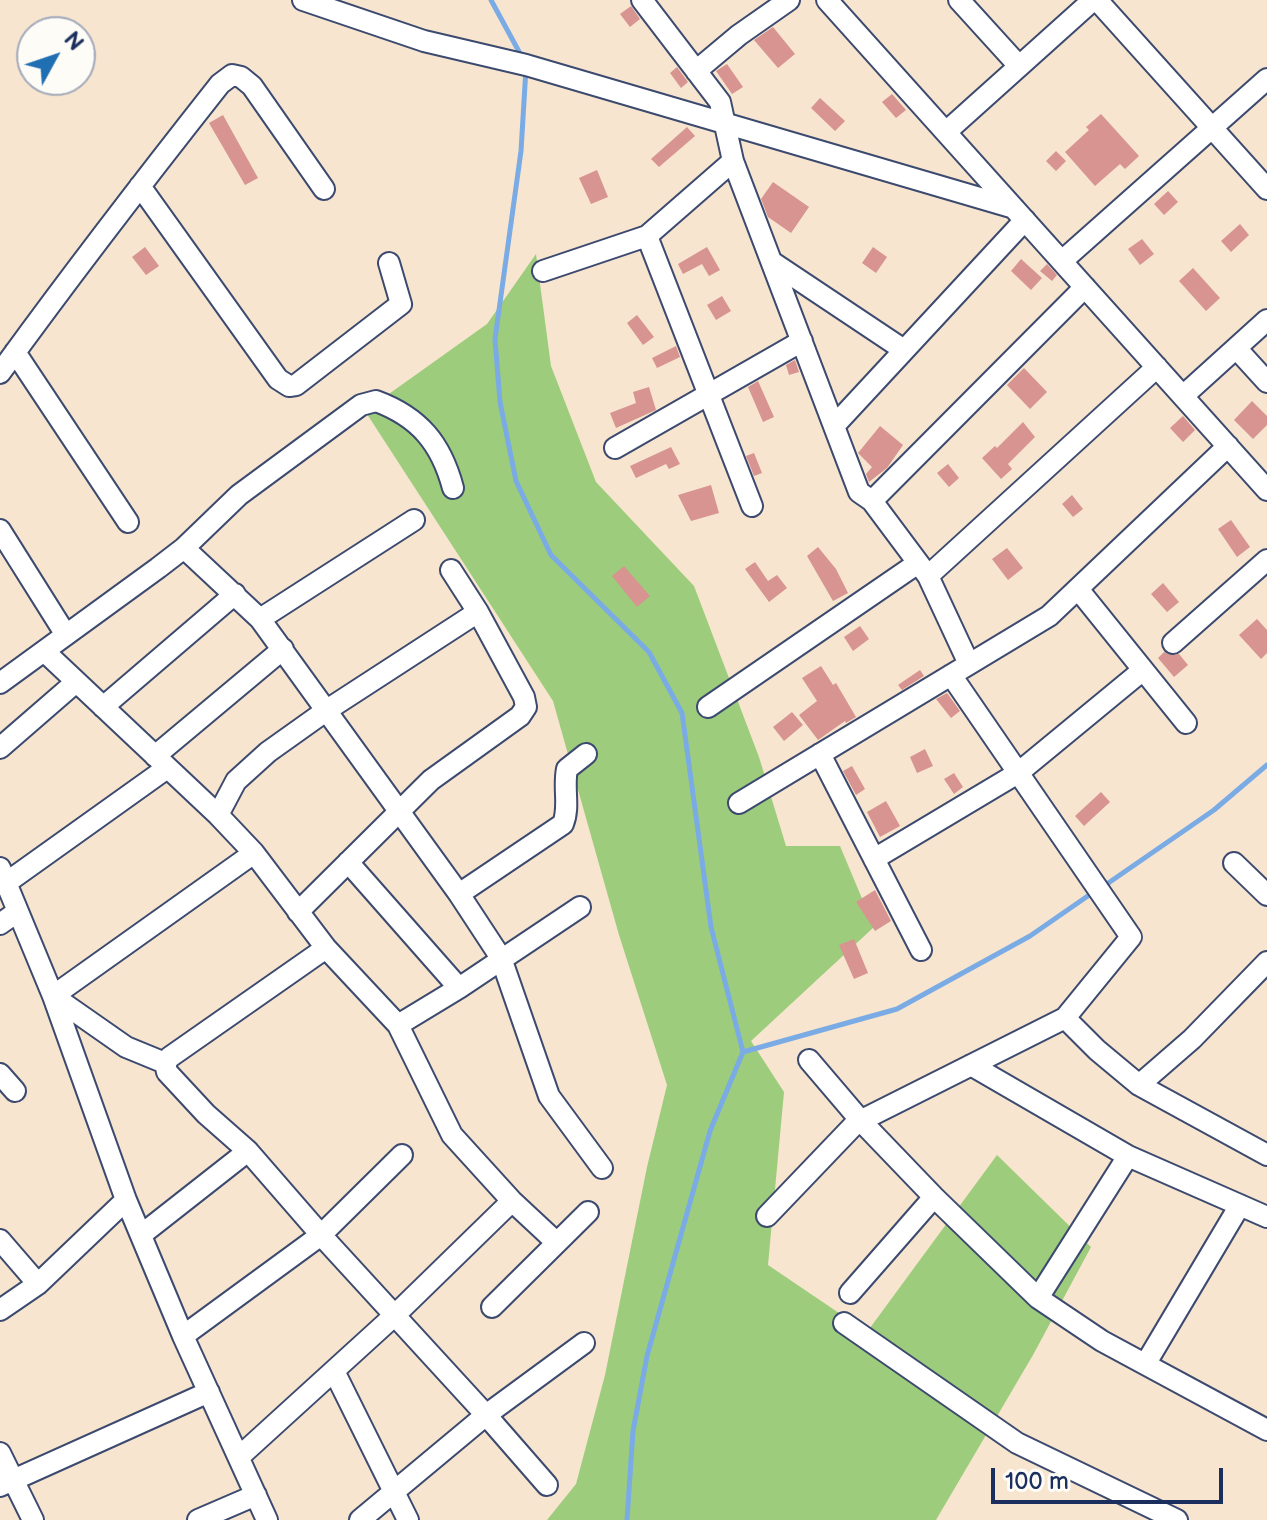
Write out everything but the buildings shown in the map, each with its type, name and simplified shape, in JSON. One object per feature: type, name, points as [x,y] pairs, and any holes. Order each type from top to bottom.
[{"type":"street","points":[[303,0],[424,41],[526,65],[726,123],[1020,214]]},
{"type":"street","points":[[642,0],[720,102],[733,161],[859,492],[872,501],[923,570],[969,664]]},
{"type":"street","points":[[696,71],[739,35],[789,0]]},
{"type":"street","points":[[827,0],[1267,490]]},
{"type":"street","points":[[959,0],[1019,66]]},
{"type":"street","points":[[946,132],[1095,0],[1267,189]]},
{"type":"street","points":[[0,373],[140,186],[220,84],[232,75],[241,77],[252,86],[324,189]]},
{"type":"street","points":[[1062,261],[1267,79]]},
{"type":"street","points":[[543,271],[647,236],[733,161]]},
{"type":"street","points":[[140,186],[278,379],[289,386],[296,385],[401,304],[389,263]]},
{"type":"street","points":[[834,426],[904,350],[1020,214]]},
{"type":"street","points":[[647,236],[752,506]]},
{"type":"street","points":[[772,262],[904,350]]},
{"type":"street","points":[[872,501],[1085,287]]},
{"type":"street","points":[[1183,396],[1267,320]]},
{"type":"street","points":[[615,448],[802,341]]},
{"type":"street","points":[[1236,348],[1267,382]]},
{"type":"street","points":[[15,352],[128,522]]},
{"type":"street","points":[[708,707],[923,570],[1157,367]]},
{"type":"street","points":[[0,683],[184,548],[239,495],[361,405],[376,401],[410,416],[431,438],[447,465],[453,488]]},
{"type":"street","points":[[739,803],[1049,616],[1228,446]]},
{"type":"street","points":[[260,619],[414,520]]},
{"type":"street","points":[[0,530],[66,635]]},
{"type":"street","points":[[184,548],[260,619],[459,894],[501,958],[549,1096],[602,1168]]},
{"type":"street","points":[[1173,643],[1267,560]]},
{"type":"street","points":[[298,912],[431,780],[520,716],[526,707],[524,697],[478,612],[451,570]]},
{"type":"street","points":[[1078,589],[1186,723]]},
{"type":"street","points":[[103,707],[235,594]]},
{"type":"street","points":[[218,815],[236,781],[268,752],[478,612]]},
{"type":"street","points":[[267,1520],[183,1336],[126,1200],[53,996],[8,918],[3,876],[161,762],[283,649]]},
{"type":"street","points":[[44,651],[218,815],[254,853],[326,948],[398,1025],[452,1135],[512,1201],[556,1242]]},
{"type":"street","points":[[874,859],[1018,773],[1143,670]]},
{"type":"street","points":[[767,1216],[861,1121],[1065,1018],[1131,937],[951,675]]},
{"type":"street","points":[[0,748],[76,682]]},
{"type":"street","points":[[459,894],[563,824],[567,769],[586,754]]},
{"type":"street","points":[[820,754],[921,950]]},
{"type":"street","points":[[53,996],[254,853]]},
{"type":"street","points":[[348,862],[459,988]]},
{"type":"street","points":[[1234,863],[1267,895]]},
{"type":"street","points":[[398,1025],[580,907]]},
{"type":"street","points":[[165,1063],[326,948]]},
{"type":"street","points":[[1139,1085],[1192,1039],[1267,962]]},
{"type":"street","points":[[53,996],[126,1047],[165,1063]]},
{"type":"street","points":[[1065,1018],[1139,1085],[1267,1155]]},
{"type":"street","points":[[809,1060],[861,1121],[934,1197],[1038,1298],[1102,1341],[1267,1430]]},
{"type":"street","points":[[165,1063],[167,1072],[206,1114],[248,1151],[547,1485]]},
{"type":"street","points":[[971,1065],[1128,1156],[1267,1217]]},
{"type":"street","points":[[0,1074],[15,1091]]},
{"type":"street","points":[[141,1235],[248,1151]]},
{"type":"street","points":[[183,1336],[321,1235],[402,1155]]},
{"type":"street","points":[[1038,1298],[1128,1156]]},
{"type":"street","points":[[850,1293],[934,1197]]},
{"type":"street","points":[[0,1310],[38,1284],[126,1200]]},
{"type":"street","points":[[239,1457],[395,1315],[512,1201]]},
{"type":"street","points":[[1146,1363],[1240,1205]]},
{"type":"street","points":[[492,1307],[588,1212]]},
{"type":"street","points":[[0,1240],[38,1284]]},
{"type":"street","points":[[844,1323],[1017,1443],[1177,1520]]},
{"type":"street","points":[[360,1520],[486,1415],[584,1343]]},
{"type":"street","points":[[334,1371],[408,1520]]},
{"type":"street","points":[[7,1483],[209,1392]]},
{"type":"street","points":[[0,1453],[7,1483],[33,1520]]},
{"type":"street","points":[[198,1520],[256,1495]]},
{"type":"green space","points":[[536,254],[551,366],[596,482],[694,586],[759,757],[786,846],[840,846],[874,927],[751,1041],[784,1092],[768,1265],[867,1332],[997,1155],[1091,1247],[1033,1355],[936,1520],[547,1520],[576,1484],[605,1375],[647,1167],[667,1085],[619,935],[553,701],[365,411],[487,324]]},
{"type":"waterway","points":[[491,0],[523,59]]},
{"type":"waterway","points":[[526,68],[521,151],[495,339],[500,402],[516,481],[551,555],[649,652],[682,713],[711,927],[743,1052],[710,1131],[647,1356],[633,1431],[627,1520]]},
{"type":"waterway","points":[[1104,886],[1214,810],[1267,765]]},
{"type":"waterway","points":[[743,1052],[897,1009],[1030,936],[1095,891]]}]
